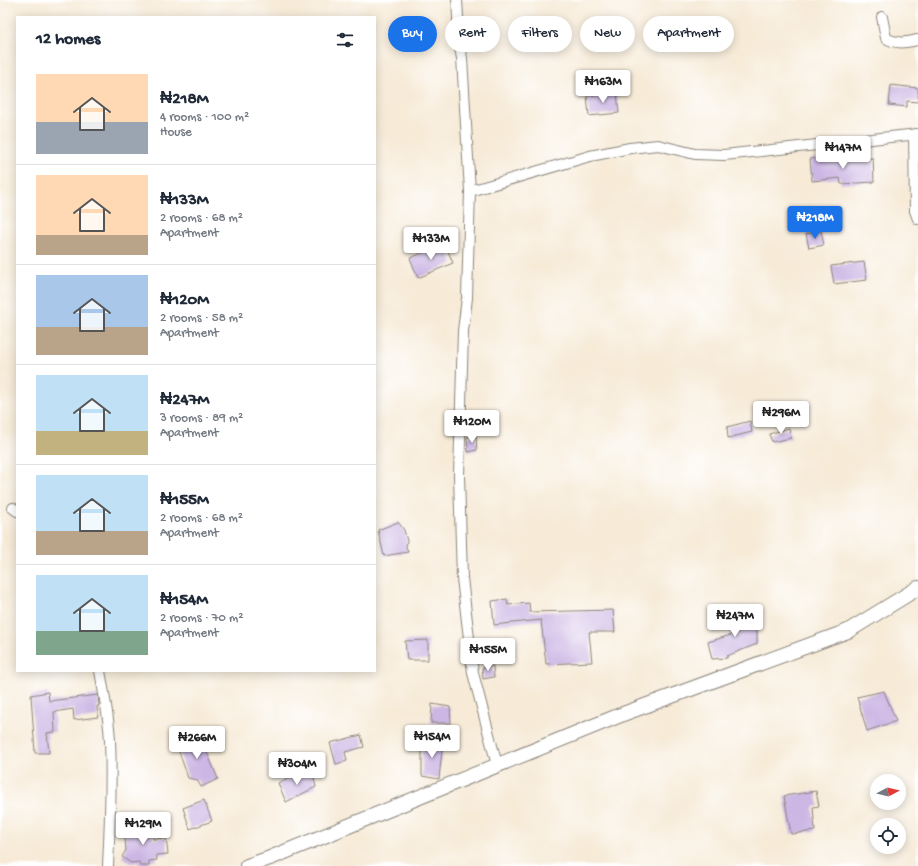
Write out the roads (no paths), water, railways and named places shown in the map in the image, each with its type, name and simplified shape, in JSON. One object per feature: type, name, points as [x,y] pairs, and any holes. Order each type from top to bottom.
[{"type":"street","points":[[457,0],[458,39],[462,58],[470,191],[467,298],[463,331],[459,476],[462,578],[473,673],[497,765]]},
{"type":"street","points":[[882,17],[886,38],[892,42],[899,43],[918,40]]},
{"type":"street","points":[[470,191],[590,156],[630,148],[658,145],[695,154],[724,155],[916,134],[915,211],[918,219]]},
{"type":"street","points":[[247,866],[270,858],[623,714],[848,631],[918,588]]},
{"type":"street","points":[[100,672],[106,702],[110,739],[108,866]]}]
